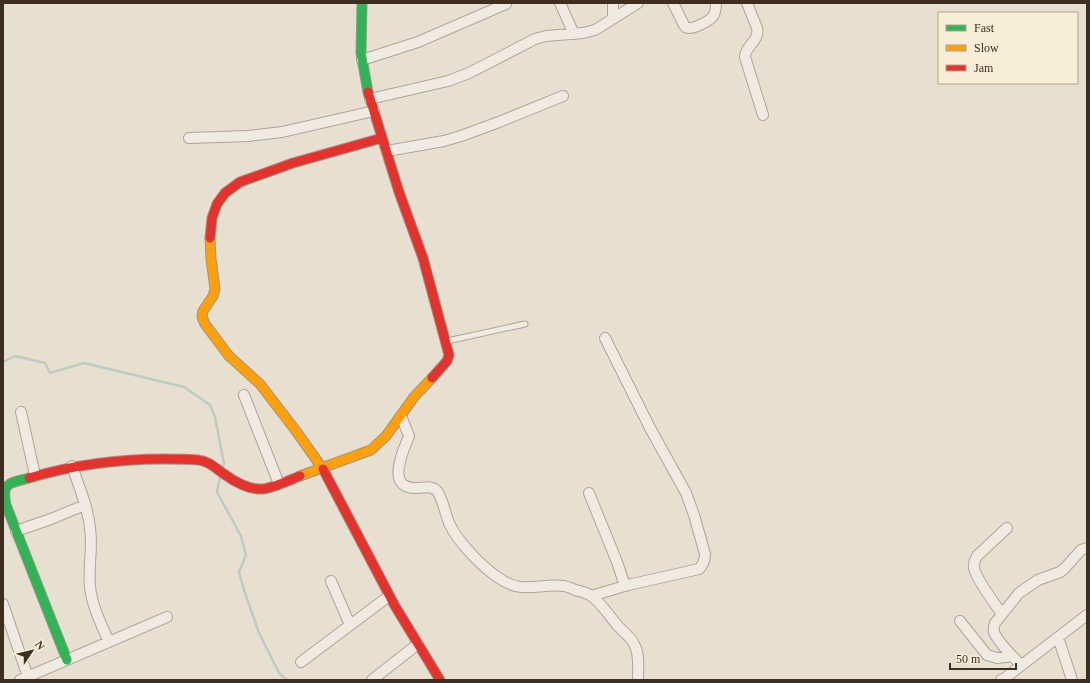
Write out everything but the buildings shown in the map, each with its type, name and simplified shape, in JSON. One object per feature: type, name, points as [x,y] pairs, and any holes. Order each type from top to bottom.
[{"type":"street","points":[[67,660],[14,528],[4,496],[4,488],[6,486],[48,471],[72,466],[132,459],[186,459],[208,462],[242,486],[263,489],[371,450],[386,436],[414,397],[447,361],[449,355],[446,341],[423,258],[399,192],[367,89],[362,60],[362,3]]},
{"type":"street","points":[[560,3],[574,34]]},
{"type":"street","points":[[613,3],[613,19]]},
{"type":"street","points":[[370,99],[448,81],[535,39],[546,36],[583,33],[596,30],[638,3]]},
{"type":"street","points":[[673,3],[686,28],[705,23],[712,18],[715,12],[716,3]]},
{"type":"street","points":[[747,3],[758,32],[756,39],[746,50],[745,57],[763,115]]},
{"type":"street","points":[[362,60],[418,42],[506,4]]},
{"type":"street","points":[[386,151],[461,136],[563,96]]},
{"type":"street","points":[[189,138],[248,136],[275,133],[374,111]]},
{"type":"street","points":[[382,138],[310,157],[255,176],[228,191],[215,206],[212,219],[210,239],[215,289],[213,296],[203,311],[202,317],[205,324],[229,356],[260,384],[322,468],[389,596],[440,680]]},
{"type":"street","points":[[591,596],[625,586],[699,569],[705,560],[705,554],[694,515],[686,493],[650,428],[605,338]]},
{"type":"street","points":[[244,395],[279,484]]},
{"type":"street","points":[[21,412],[36,475]]},
{"type":"street","points":[[400,416],[409,436],[398,467],[398,475],[401,482],[407,487],[427,487],[437,491],[449,524],[455,534],[487,569],[500,579],[514,586],[524,588],[564,586],[585,592],[591,596],[634,644],[637,653],[638,680]]},
{"type":"street","points":[[72,466],[89,518],[91,530],[90,586],[92,597],[96,611],[109,642]]},
{"type":"street","points":[[589,493],[617,562],[625,586]]},
{"type":"street","points":[[3,528],[14,528],[51,520],[85,505]]},
{"type":"street","points":[[1002,614],[976,575],[973,567],[977,556],[1007,528]]},
{"type":"street","points":[[1021,665],[997,638],[993,627],[995,623],[1023,589],[1038,580],[1060,572],[1081,550],[1087,548]]},
{"type":"street","points":[[331,581],[350,625]]},
{"type":"street","points":[[301,662],[389,596]]},
{"type":"street","points":[[3,604],[24,678],[166,617]]},
{"type":"street","points":[[1001,680],[1087,614]]},
{"type":"street","points":[[960,621],[988,655],[997,658],[1012,656]]},
{"type":"street","points":[[1058,637],[1072,680]]},
{"type":"street","points":[[372,680],[418,644]]},
{"type":"lane","points":[[446,341],[526,324]]},
{"type":"waterway","points":[[3,362],[15,356],[45,363],[50,373],[84,363],[184,387],[210,405],[215,417],[224,464],[223,466]]},
{"type":"waterway","points":[[220,477],[217,492],[241,536],[246,555],[239,572],[244,590],[259,633],[279,673],[287,680]]},
{"type":"traffic: fast","points":[[362,3],[361,53],[368,92]]},
{"type":"traffic: fast","points":[[29,478],[8,485],[5,492],[6,505],[67,660]]},
{"type":"traffic: slow","points":[[210,238],[215,289],[213,296],[203,311],[202,317],[205,324],[229,356],[260,384],[323,469]]},
{"type":"traffic: slow","points":[[300,476],[371,450],[386,436],[414,397],[432,378]]},
{"type":"traffic: jam","points":[[368,92],[399,192],[423,258],[449,355],[447,361],[432,378]]},
{"type":"traffic: jam","points":[[210,238],[212,218],[217,204],[225,193],[240,182],[293,163],[382,138]]},
{"type":"traffic: jam","points":[[29,478],[79,466],[130,460],[164,459],[202,461],[212,465],[237,483],[258,489],[282,484],[300,476]]},
{"type":"traffic: jam","points":[[323,469],[395,606],[440,680]]}]
